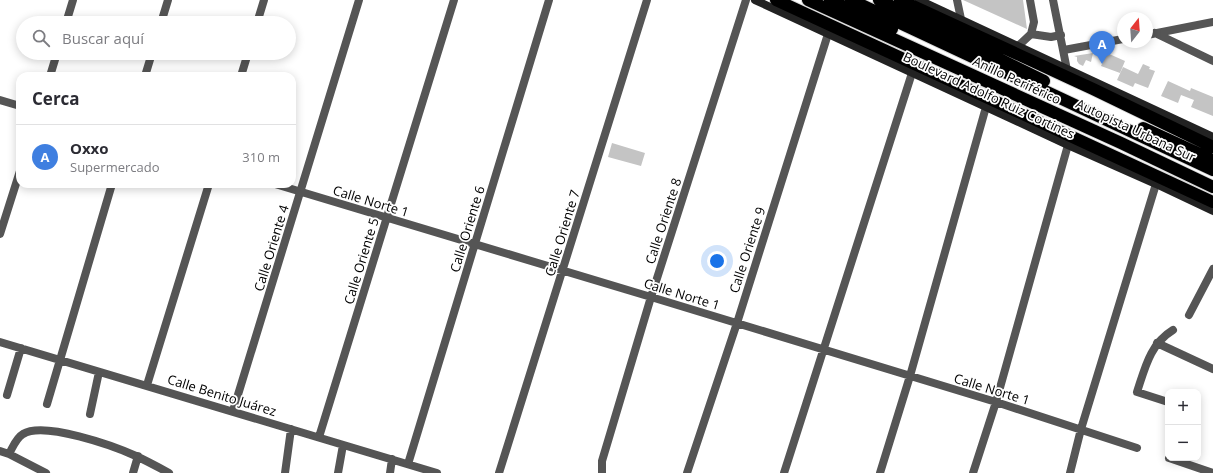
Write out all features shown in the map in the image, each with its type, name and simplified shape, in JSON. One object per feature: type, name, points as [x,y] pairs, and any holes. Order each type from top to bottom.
[{"type":"highway","points":[[776,0],[1213,201]]},
{"type":"highway","name":"Anillo Periférico","points":[[808,0],[1121,143],[1213,188]]},
{"type":"highway","name":"Autopista Urbana Sur","points":[[830,0],[1213,182]]},
{"type":"highway","name":"Autopista Urbana Sur","points":[[851,0],[1213,170]]},
{"type":"highway","name":"Anillo Periférico","points":[[879,0],[1032,75],[1213,160]]},
{"type":"highway","points":[[900,0],[1093,89],[1213,147]]},
{"type":"highway","points":[[1121,143],[1191,189],[1213,201]]},
{"type":"main road","name":"Boulevard Adolfo Ruiz Cortines","points":[[755,0],[1213,211]]},
{"type":"main road","points":[[919,0],[1017,47],[1213,137]]},
{"type":"street","points":[[68,16],[73,0]]},
{"type":"street","points":[[163,16],[168,0]]},
{"type":"street","points":[[259,16],[264,0]]},
{"type":"street","name":"Calle Oriente 4","points":[[233,411],[359,0]]},
{"type":"street","name":"Calle Oriente 5","points":[[319,437],[454,0]]},
{"type":"street","name":"Calle Oriente 6","points":[[408,464],[549,0]]},
{"type":"street","name":"Calle Oriente 7","points":[[499,473],[647,0]]},
{"type":"street","name":"Calle Oriente 8","points":[[602,473],[602,461],[746,0]]},
{"type":"street","points":[[958,0],[961,19]]},
{"type":"street","points":[[1017,47],[1032,34],[1034,22],[1030,0]]},
{"type":"street","points":[[1053,0],[1067,70]]},
{"type":"street","points":[[1153,34],[1213,22]]},
{"type":"street","name":"Calle Oriente 9","points":[[686,473],[737,323],[828,34]]},
{"type":"street","points":[[1032,34],[1051,37],[1061,36]]},
{"type":"street","points":[[1153,35],[1213,61]]},
{"type":"street","points":[[1064,50],[1117,40]]},
{"type":"street","points":[[51,72],[55,60]]},
{"type":"street","points":[[146,72],[150,60]]},
{"type":"street","points":[[242,72],[246,60]]},
{"type":"street","points":[[784,473],[912,73]]},
{"type":"street","points":[[0,100],[16,105]]},
{"type":"street","points":[[880,473],[910,376],[986,107]]},
{"type":"street","points":[[973,473],[996,402],[1068,145]]},
{"type":"street","points":[[0,234],[16,184]]},
{"type":"street","points":[[1070,473],[1081,429],[1156,184]]},
{"type":"street","points":[[47,404],[111,188]]},
{"type":"street","points":[[147,385],[208,188]]},
{"type":"street","name":"Calle Norte 1","points":[[288,188],[996,402],[1137,448]]},
{"type":"street","points":[[1189,315],[1213,269]]},
{"type":"street","points":[[1165,401],[1137,392],[1149,358],[1157,343],[1164,335],[1173,330]]},
{"type":"street","name":"Calle Benito Juárez","points":[[0,342],[437,473]]},
{"type":"street","points":[[1157,343],[1213,369]]},
{"type":"street","points":[[8,395],[21,348]]},
{"type":"street","points":[[90,414],[99,372]]},
{"type":"street","points":[[285,473],[291,428]]},
{"type":"street","points":[[9,454],[17,439],[24,433],[35,430],[52,431],[81,437],[111,446],[138,456],[169,473]]},
{"type":"street","points":[[338,473],[343,445]]},
{"type":"street","points":[[0,451],[46,473]]},
{"type":"street","points":[[133,473],[138,456]]},
{"type":"street","points":[[390,473],[392,459]]},
{"type":"street","points":[[1178,461],[1213,473]]},
{"type":"building","points":[[963,0],[1023,0],[1027,29]]},
{"type":"building","points":[[1093,53],[1091,62],[1086,60],[1083,66],[1079,64],[1077,57],[1074,56]]},
{"type":"building","points":[[1107,53],[1125,61],[1120,73],[1101,66]]},
{"type":"building","points":[[1143,64],[1150,67],[1149,69],[1155,71],[1148,88],[1135,83],[1133,87],[1117,80],[1123,67],[1138,74]]},
{"type":"building","points":[[1168,81],[1190,91],[1191,88],[1213,97],[1213,116],[1191,107],[1194,100],[1181,95],[1178,103],[1161,96]]},
{"type":"building","points":[[612,143],[645,153],[641,166],[608,157]]},
{"type":"place","name":"Oxxo","points":[[1102,64]]}]
